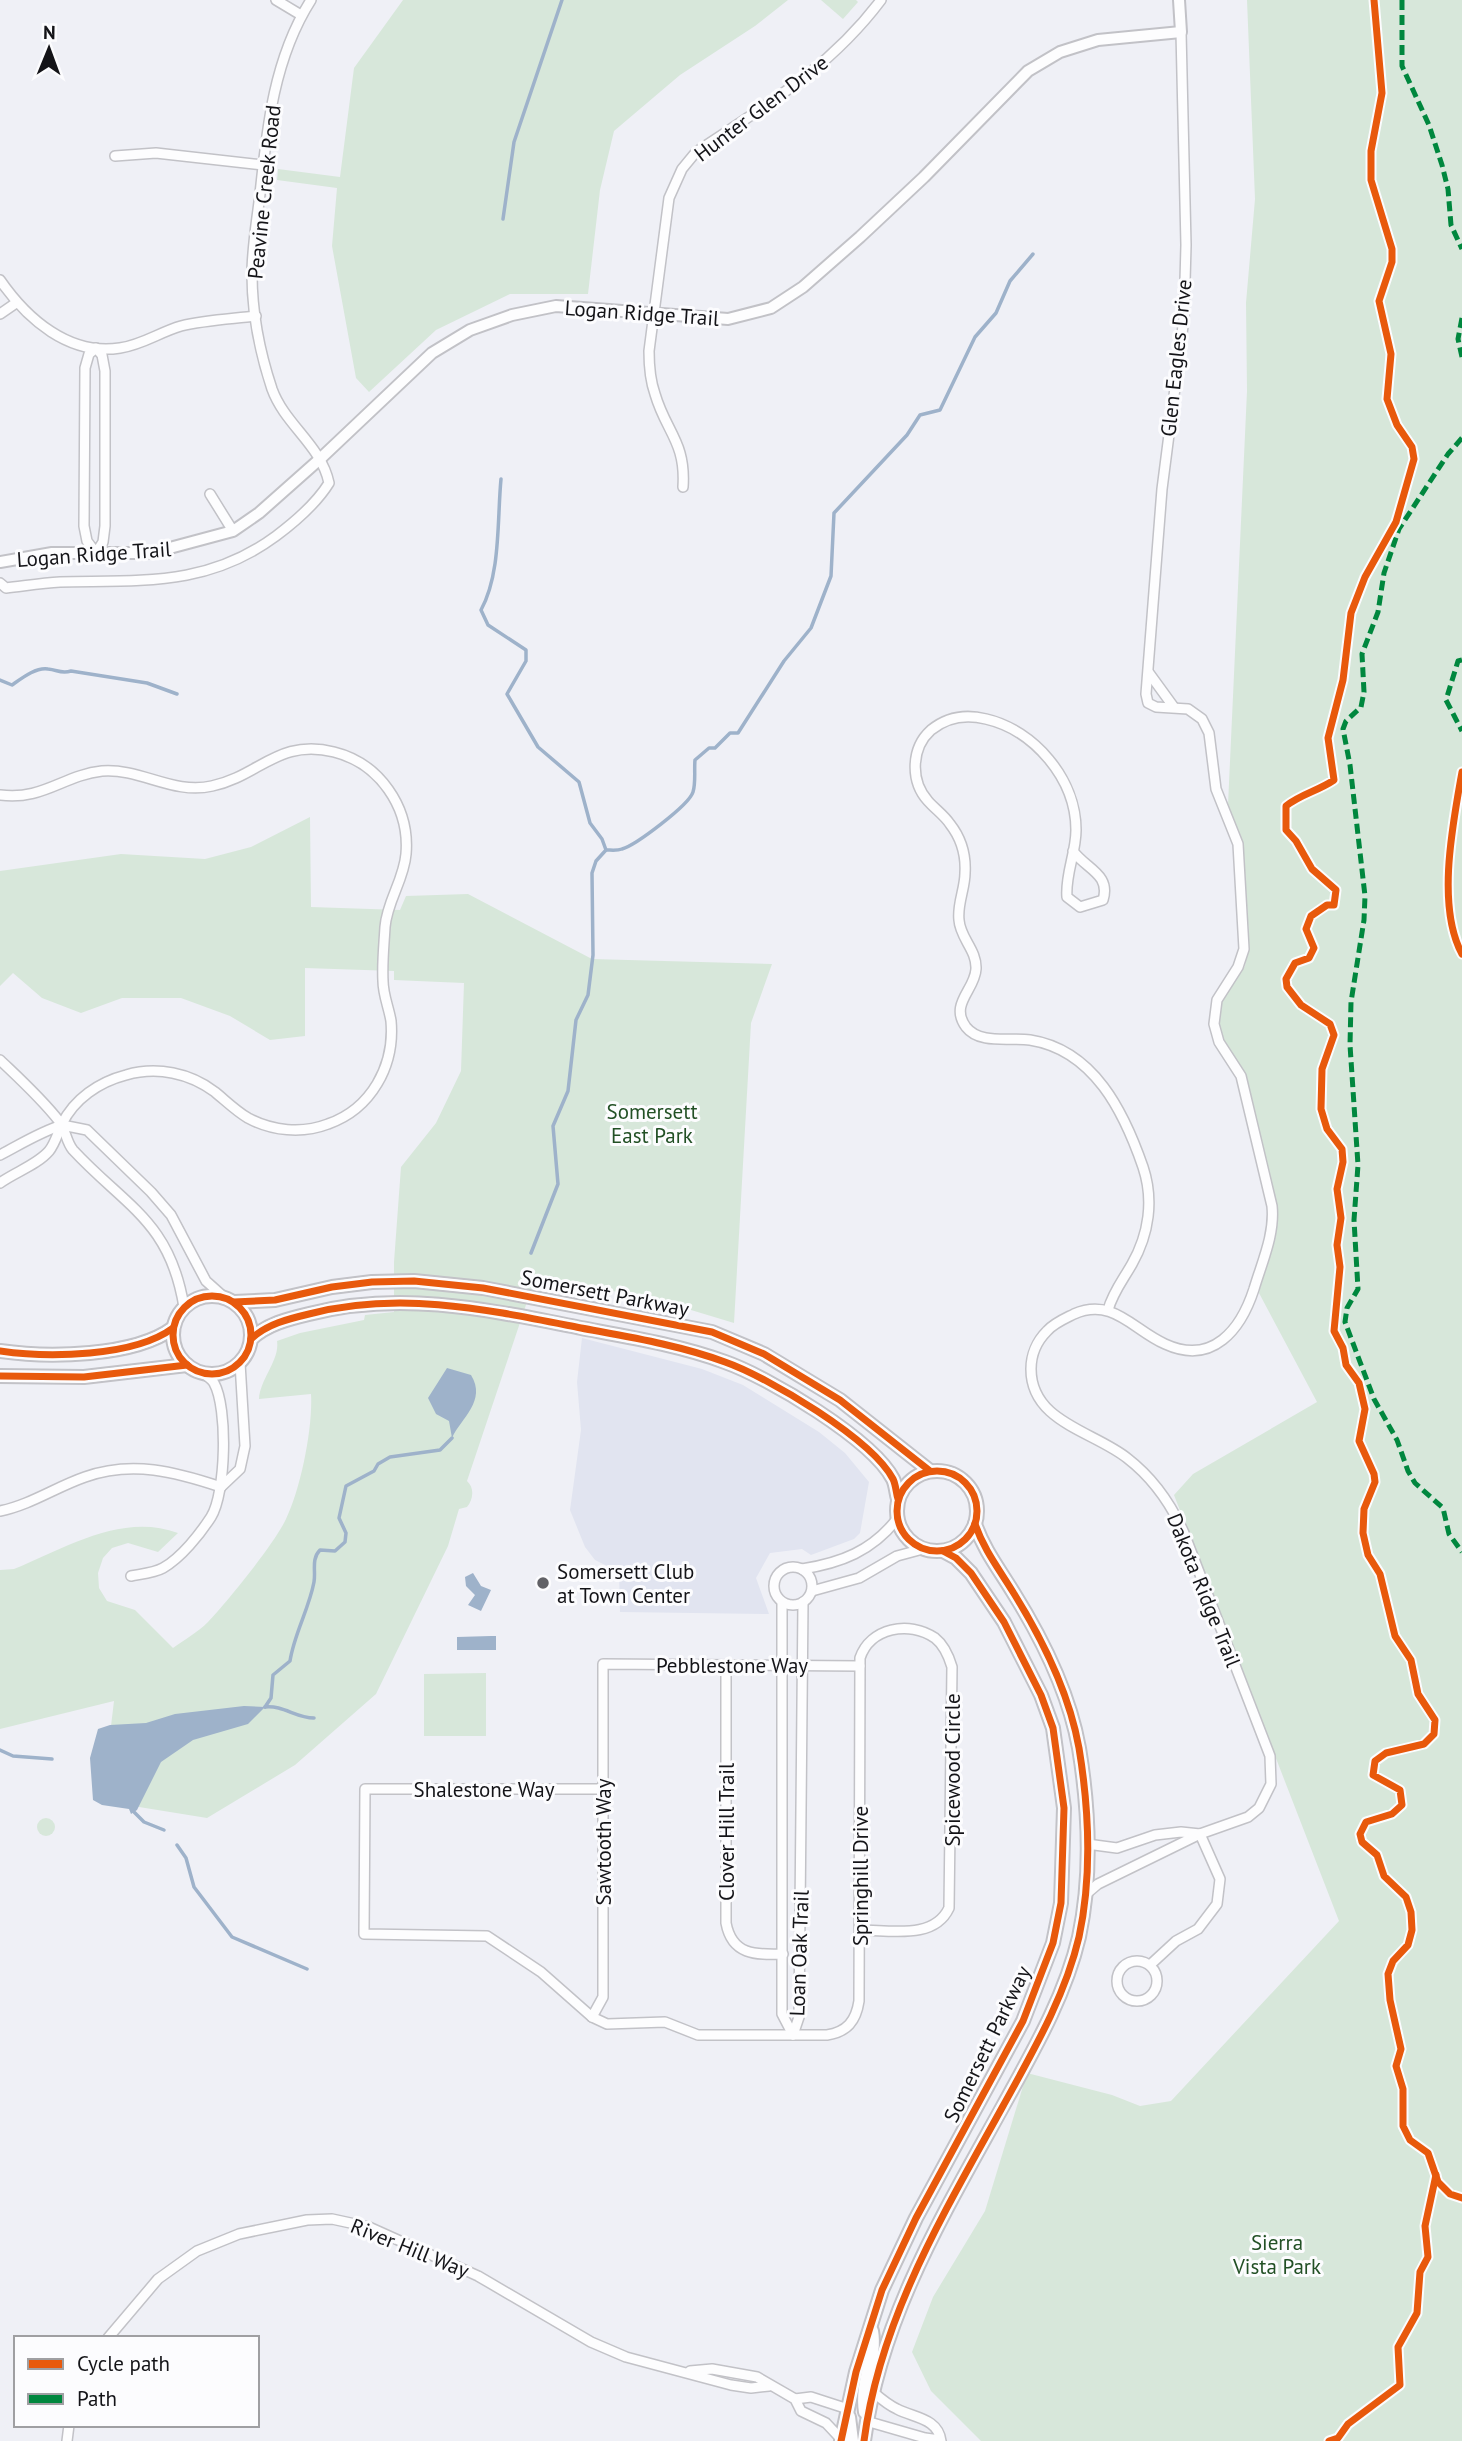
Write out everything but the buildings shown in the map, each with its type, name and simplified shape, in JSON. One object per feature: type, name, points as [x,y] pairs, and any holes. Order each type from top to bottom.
[{"type":"main road","name":"Somersett Parkway","points":[[229,1300],[275,1300],[359,1283],[414,1281],[483,1288],[702,1329],[764,1354],[841,1400],[902,1452],[930,1471]]},
{"type":"main road","points":[[0,1351],[70,1354],[158,1339],[173,1328],[184,1307],[203,1297],[229,1300],[248,1318],[251,1339],[240,1363],[222,1373],[202,1373],[187,1365],[175,1348],[173,1328]]},
{"type":"main road","name":"Somersett Parkway","points":[[251,1339],[280,1321],[328,1309],[378,1302],[417,1302],[466,1306],[684,1348],[754,1374],[812,1406],[883,1466],[893,1480],[898,1499]]},
{"type":"main road","points":[[0,1376],[74,1377],[187,1365]]},
{"type":"main road","points":[[930,1471],[957,1476],[967,1485],[974,1497],[975,1524],[963,1542],[943,1551],[923,1549],[906,1537],[897,1519],[898,1499],[910,1481],[930,1471]]},
{"type":"main road","name":"Somersett Parkway","points":[[864,2441],[873,2392],[902,2297],[938,2224],[1043,2031],[1064,1984],[1078,1938],[1085,1895],[1087,1844],[1079,1746],[1064,1693],[1030,1622],[987,1555],[975,1524]]},
{"type":"main road","name":"Somersett Parkway","points":[[841,2441],[882,2290],[916,2218],[1023,2021],[1053,1943],[1060,1903],[1064,1808],[1053,1728],[1041,1695],[1004,1622],[971,1573],[957,1558],[943,1551]]},
{"type":"main road","points":[[866,2421],[863,2390],[874,2343],[872,2327]]},
{"type":"main road","points":[[848,2409],[852,2441]]},
{"type":"street","points":[[276,0],[301,15]]},
{"type":"street","name":"Peavine Creek Road","points":[[311,0],[301,15],[278,73],[263,165],[252,274],[256,316],[273,391],[288,420],[321,458]]},
{"type":"street","name":"Hunter Glen Drive","points":[[683,487],[684,468],[680,446],[655,397],[649,374],[649,351],[669,198],[682,169],[696,152],[821,67],[861,27],[881,0]]},
{"type":"street","name":"Glen Eagles Drive","points":[[1149,673],[1162,489],[1184,318],[1186,246],[1179,0]]},
{"type":"street","name":"Logan Ridge Trail","points":[[0,562],[52,553],[150,553],[233,531],[259,513],[321,458],[432,353],[470,330],[512,315],[556,306],[728,319],[771,308],[803,287],[860,237],[924,177],[1028,71],[1060,52],[1098,40],[1181,32]]},
{"type":"street","points":[[115,156],[156,153],[263,165]]},
{"type":"street","points":[[0,280],[16,303],[37,323],[64,340],[96,348],[120,348],[180,327],[256,316]]},
{"type":"street","points":[[0,314],[16,303]]},
{"type":"street","points":[[96,348],[102,355],[104,370],[105,526],[103,542],[96,553],[86,541],[84,513],[85,368],[89,354],[96,348]]},
{"type":"street","points":[[0,583],[6,588],[55,582],[162,580],[196,575],[228,564],[256,550],[290,526],[321,495],[329,483],[321,458]]},
{"type":"street","points":[[210,494],[233,531]]},
{"type":"street","points":[[1073,851],[1102,876],[1106,888],[1103,900],[1093,905],[1080,907],[1067,897],[1066,884],[1076,827],[1071,802],[1053,766],[1029,739],[998,722],[964,716],[940,723],[929,732],[917,752],[915,775],[929,802],[951,824],[965,864],[959,920],[976,966],[974,978],[960,1006],[963,1023],[978,1036],[1033,1040],[1057,1049],[1081,1062],[1110,1093],[1144,1171],[1148,1191],[1146,1229],[1140,1249],[1115,1290],[1108,1310],[1172,1347],[1195,1349],[1218,1343],[1234,1331],[1246,1314],[1272,1225],[1272,1206],[1241,1076],[1219,1042],[1214,1024],[1217,1000],[1238,967],[1244,949],[1238,844],[1216,789],[1206,726],[1196,713],[1173,706],[1156,707],[1148,703],[1146,694],[1149,673]]},
{"type":"street","points":[[1149,673],[1173,706]]},
{"type":"street","points":[[0,795],[16,797],[43,793],[78,777],[100,772],[129,773],[183,788],[209,787],[238,776],[271,757],[292,750],[314,748],[345,755],[366,766],[388,789],[399,808],[405,831],[405,863],[385,923],[383,970],[391,1028],[388,1059],[380,1079],[367,1098],[339,1120],[307,1130],[271,1127],[241,1114],[200,1083],[156,1071],[129,1074],[105,1082],[77,1102],[50,1150],[0,1183]]},
{"type":"street","points":[[0,1060],[62,1125],[71,1148],[119,1191],[148,1222],[166,1248],[184,1307]]},
{"type":"street","points":[[0,1154],[26,1143],[40,1132],[62,1125],[88,1130],[172,1216],[206,1281],[229,1300]]},
{"type":"street","name":"Dakota Ridge Trail","points":[[1085,1895],[1098,1884],[1200,1834],[1248,1817],[1259,1808],[1271,1784],[1270,1756],[1184,1534],[1169,1505],[1150,1479],[1126,1457],[1049,1411],[1037,1397],[1031,1379],[1034,1352],[1049,1328],[1082,1311],[1108,1310]]},
{"type":"street","points":[[221,1487],[240,1469],[244,1446],[240,1363]]},
{"type":"street","points":[[131,1576],[162,1568],[178,1556],[211,1517],[221,1487],[222,1410],[215,1385],[202,1373]]},
{"type":"street","points":[[0,1511],[85,1476],[128,1468],[169,1471],[221,1487]]},
{"type":"street","points":[[897,1519],[873,1546],[829,1564],[802,1569],[791,1567],[776,1577],[773,1588],[782,1603],[793,1606],[803,1602],[812,1591],[859,1578],[897,1556],[923,1549]]},
{"type":"street","points":[[802,1569],[810,1576],[812,1591]]},
{"type":"street","name":"Loan Oak Trail","points":[[793,2035],[799,2017],[803,1602]]},
{"type":"street","name":"Loan Oak Trail","points":[[782,1603],[782,2014],[793,2035]]},
{"type":"street","name":"Spicewood Circle","points":[[860,1666],[864,1648],[879,1632],[909,1629],[937,1639],[948,1654],[952,1667],[952,1728],[951,1897],[944,1919],[923,1930],[860,1930]]},
{"type":"street","name":"Pebblestone Way","points":[[603,1664],[860,1666]]},
{"type":"street","name":"Sawtooth Way","points":[[592,2017],[603,1997],[603,1664]]},
{"type":"street","name":"Clover Hill Trail","points":[[726,1666],[726,1923],[735,1945],[744,1951],[755,1955],[783,1954]]},
{"type":"street","name":"Springhill Drive","points":[[793,2035],[836,2033],[845,2030],[853,2021],[859,2001],[860,1666]]},
{"type":"street","name":"Shalestone Way","points":[[592,2017],[541,1972],[487,1936],[365,1934],[366,1789],[602,1789]]},
{"type":"street","name":"Dakota Ridge Trail","points":[[1087,1844],[1117,1847],[1155,1835],[1181,1832],[1200,1834]]},
{"type":"street","points":[[1150,1965],[1176,1941],[1198,1929],[1217,1904],[1220,1879],[1200,1834]]},
{"type":"street","points":[[1137,1960],[1150,1965],[1157,1976],[1152,1994],[1134,2001],[1123,1996],[1116,1983],[1124,1964],[1137,1960]]},
{"type":"street","points":[[592,2017],[607,2024],[665,2022],[698,2035],[793,2035]]},
{"type":"street","name":"River Hill Way","points":[[110,2336],[158,2278],[197,2251],[239,2234],[307,2220],[332,2219],[369,2227],[478,2276],[608,2350],[731,2385],[751,2388],[769,2386],[795,2399],[802,2411],[826,2423],[841,2441]]},
{"type":"street","points":[[866,2421],[931,2440],[941,2440],[939,2430],[932,2424],[892,2407],[873,2392]]},
{"type":"street","name":"River Hill Way","points":[[795,2399],[807,2397],[848,2409]]},
{"type":"shaded area","points":[[582,1338],[702,1369],[743,1385],[819,1432],[845,1453],[869,1482],[860,1533],[854,1539],[811,1555],[802,1549],[770,1553],[756,1578],[769,1614],[620,1612],[619,1572],[595,1560],[585,1547],[570,1510],[581,1430],[577,1382]]},
{"type":"green space","points":[[403,0],[788,0],[755,26],[680,75],[614,131],[600,190],[588,294],[510,294],[436,330],[369,392],[356,378],[332,246],[337,188],[277,180],[278,169],[340,177],[354,68]]},
{"type":"green space","points":[[821,0],[856,0],[858,2],[843,19]]},
{"type":"green space","name":"Sierra Vista Park","points":[[1247,0],[1462,0],[1462,2441],[981,2441],[931,2391],[912,2352],[933,2297],[985,2211],[1027,2073],[1112,2095],[1140,2106],[1171,2101],[1339,1921],[1174,1495],[1193,1474],[1317,1402],[1259,1293],[1277,1219],[1243,1073],[1223,1040],[1217,1020],[1224,996],[1245,966],[1249,936],[1243,845],[1228,805],[1247,391],[1246,303],[1255,199]]},
{"type":"green space","name":"Somersett East Park","points":[[310,817],[311,907],[400,910],[406,896],[468,894],[592,959],[772,964],[751,1023],[734,1323],[648,1297],[535,1278],[467,1481],[472,1490],[471,1501],[467,1507],[459,1509],[448,1546],[376,1694],[295,1765],[207,1818],[102,1801],[114,1701],[0,1729],[0,1570],[14,1569],[94,1535],[115,1530],[157,1528],[178,1533],[158,1552],[128,1543],[112,1548],[103,1558],[98,1573],[99,1588],[107,1601],[135,1610],[173,1648],[208,1622],[250,1572],[286,1519],[301,1475],[310,1423],[311,1394],[259,1399],[276,1355],[277,1341],[300,1333],[364,1320],[365,1315],[394,1312],[394,1262],[401,1167],[436,1123],[461,1071],[464,983],[394,980],[394,971],[305,968],[305,1036],[270,1040],[230,1016],[181,998],[122,998],[81,1013],[42,998],[13,973],[0,986],[0,871],[121,854],[205,859],[251,847]]},
{"type":"green space","points":[[486,1673],[486,1736],[424,1736],[424,1674]]},
{"type":"green space","points":[[42,1818],[50,1818],[55,1827],[53,1834],[42,1836],[37,1831],[37,1823]]},
{"type":"water","points":[[447,1368],[471,1375],[476,1393],[471,1409],[452,1438],[449,1421],[436,1414],[428,1398]]},
{"type":"water","points":[[473,1573],[481,1586],[491,1590],[481,1611],[468,1605],[475,1595],[466,1586],[465,1577]]},
{"type":"water","points":[[496,1636],[496,1650],[457,1650],[457,1637]]},
{"type":"water","points":[[244,1706],[265,1707],[248,1724],[193,1740],[161,1762],[137,1810],[131,1814],[129,1809],[102,1805],[93,1800],[90,1758],[98,1729],[110,1725],[146,1723],[175,1714]]},
{"type":"waterway","points":[[503,219],[514,142],[562,0]]},
{"type":"waterway","points":[[606,850],[629,846],[672,815],[693,792],[695,760],[709,748],[715,748],[730,733],[738,733],[784,661],[811,628],[831,576],[834,513],[907,435],[920,415],[940,410],[975,337],[996,313],[1010,281],[1033,254]]},
{"type":"waterway","points":[[501,479],[495,563],[481,610],[488,625],[526,650],[526,661],[507,694],[538,747],[579,782],[590,823],[602,839],[606,850],[596,861],[592,873],[593,955],[588,995],[576,1020],[568,1091],[553,1126],[558,1184],[531,1253]]},
{"type":"waterway","points":[[0,680],[12,685],[34,671],[48,669],[147,683],[177,694]]},
{"type":"waterway","points":[[265,1707],[271,1698],[273,1675],[290,1661],[312,1592],[317,1554],[320,1550],[335,1551],[345,1542],[346,1533],[339,1518],[346,1486],[374,1471],[378,1464],[390,1457],[440,1450],[452,1438]]},
{"type":"waterway","points":[[265,1707],[314,1718]]},
{"type":"waterway","points":[[0,1750],[13,1756],[52,1759]]},
{"type":"waterway","points":[[134,1812],[144,1822],[164,1830]]},
{"type":"waterway","points":[[177,1845],[186,1858],[194,1887],[232,1937],[307,1969]]},
{"type":"marked path","points":[[1402,0],[1402,66],[1429,125],[1448,189],[1451,225],[1462,249]]},
{"type":"marked path","points":[[1462,318],[1458,339],[1462,357]]},
{"type":"marked path","points":[[1462,438],[1448,454],[1399,529],[1384,573],[1378,612],[1362,654],[1364,692],[1361,707],[1346,721],[1343,729],[1350,765],[1365,896],[1364,920],[1351,1002],[1350,1045],[1358,1165],[1354,1220],[1358,1289],[1347,1308],[1345,1322],[1374,1399],[1397,1440],[1408,1471],[1415,1483],[1443,1508],[1449,1534],[1462,1552]]},
{"type":"marked path","points":[[1462,660],[1458,661],[1446,700],[1462,731]]},
{"type":"cycle path","points":[[1374,0],[1382,93],[1371,151],[1371,180],[1392,249],[1392,262],[1379,301],[1391,354],[1387,399],[1397,425],[1412,447],[1414,459],[1396,522],[1365,577],[1351,613],[1343,680],[1328,738],[1334,780],[1286,806],[1286,830],[1296,841],[1312,869],[1336,890],[1334,905],[1327,905],[1311,916],[1306,929],[1314,948],[1309,958],[1295,963],[1286,979],[1287,987],[1301,1005],[1330,1024],[1334,1035],[1322,1069],[1321,1109],[1327,1129],[1342,1149],[1343,1162],[1337,1189],[1341,1218],[1337,1245],[1340,1267],[1334,1331],[1343,1348],[1346,1365],[1359,1383],[1365,1409],[1359,1441],[1375,1482],[1364,1509],[1363,1533],[1368,1555],[1380,1574],[1395,1636],[1411,1660],[1418,1694],[1435,1720],[1434,1734],[1424,1744],[1386,1753],[1375,1761],[1373,1775],[1400,1790],[1402,1805],[1392,1814],[1366,1822],[1360,1834],[1362,1842],[1377,1855],[1384,1876],[1406,1897],[1411,1912],[1412,1930],[1408,1945],[1393,1961],[1388,1974],[1390,2000],[1401,2049],[1396,2066],[1403,2089],[1403,2126],[1410,2140],[1428,2153],[1438,2182],[1450,2194],[1462,2198]]},
{"type":"cycle path","points":[[1462,772],[1451,839],[1448,889],[1454,934],[1462,954]]},
{"type":"cycle path","points":[[234,1302],[275,1300],[332,1287],[372,1282],[414,1281],[483,1288],[712,1332],[764,1354],[840,1400],[930,1471]]},
{"type":"cycle path","points":[[212,1296],[227,1299],[240,1307],[248,1320],[251,1335],[248,1350],[240,1363],[227,1371],[212,1374],[197,1371],[184,1363],[176,1350],[173,1335],[176,1320],[184,1307],[197,1299],[212,1296]]},
{"type":"cycle path","points":[[251,1339],[271,1326],[309,1314],[343,1307],[411,1303],[479,1309],[672,1346],[744,1370],[817,1411],[842,1428],[882,1463],[893,1479],[898,1499]]},
{"type":"cycle path","points":[[0,1351],[66,1354],[114,1350],[156,1338],[173,1328]]},
{"type":"cycle path","points":[[0,1376],[84,1377],[187,1365]]},
{"type":"cycle path","points":[[937,1471],[952,1474],[965,1483],[974,1496],[977,1511],[974,1526],[965,1539],[952,1548],[937,1551],[922,1548],[909,1539],[900,1526],[897,1511],[900,1496],[909,1483],[922,1474],[937,1471]]},
{"type":"cycle path","points":[[864,2441],[872,2396],[899,2309],[937,2227],[1047,2024],[1073,1959],[1086,1890],[1087,1819],[1079,1748],[1069,1707],[1044,1648],[987,1551],[975,1524]]},
{"type":"cycle path","points":[[841,2441],[856,2372],[882,2290],[916,2218],[1023,2021],[1053,1943],[1061,1903],[1064,1808],[1053,1728],[1041,1695],[1004,1622],[971,1573],[956,1558],[943,1551]]},
{"type":"cycle path","points":[[1329,2441],[1338,2438],[1348,2424],[1400,2385],[1398,2347],[1417,2313],[1420,2272],[1428,2257],[1425,2226],[1436,2175]]},
{"type":"place","name":"Somersett Club at Town Center","points":[[543,1583]]}]
